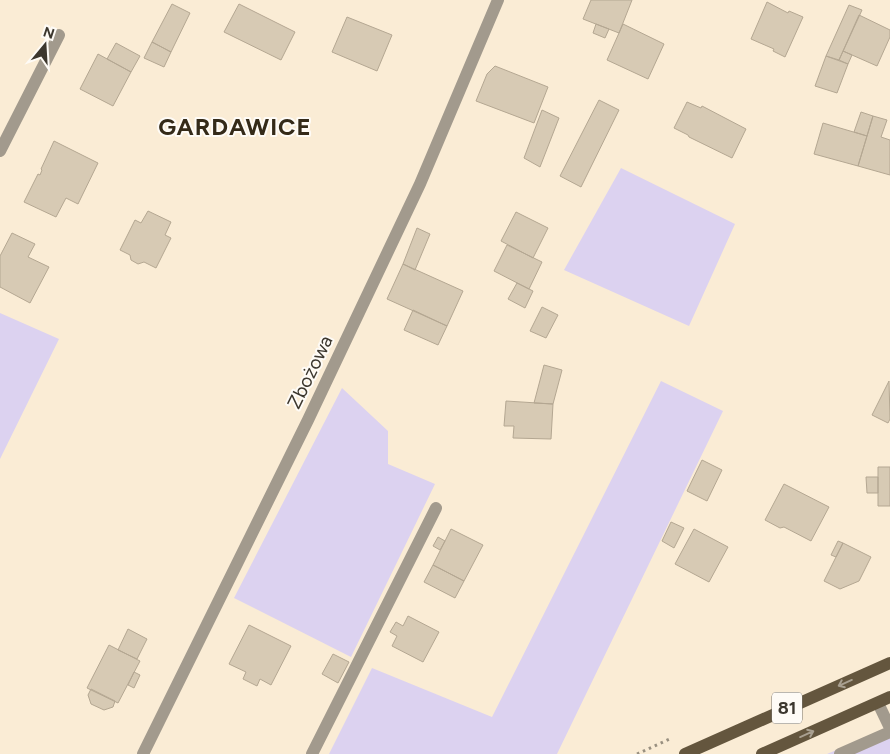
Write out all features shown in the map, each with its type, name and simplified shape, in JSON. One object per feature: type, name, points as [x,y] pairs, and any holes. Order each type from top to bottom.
[{"type":"main road","name":"81","points":[[684,754],[890,663]]},
{"type":"main road","name":"81","points":[[762,754],[890,697]]},
{"type":"street","name":"Zbożowa","points":[[143,754],[312,411],[420,184],[498,0]]},
{"type":"street","points":[[0,151],[58,34]]},
{"type":"street","points":[[312,754],[436,508]]},
{"type":"street","points":[[878,703],[890,728]]},
{"type":"street","points":[[840,754],[890,732]]},
{"type":"shaded area","points":[[621,168],[735,224],[689,326],[564,270]]},
{"type":"shaded area","points":[[0,313],[59,339],[0,459]]},
{"type":"shaded area","points":[[661,381],[723,411],[557,754],[329,754],[372,668],[492,717]]},
{"type":"shaded area","points":[[342,388],[388,431],[388,464],[435,484],[351,657],[234,598]]},
{"type":"shaded area","points":[[890,727],[890,754],[827,754]]},
{"type":"building","points":[[591,0],[632,0],[619,33],[583,19]]},
{"type":"building","points":[[767,2],[788,13],[789,11],[803,17],[785,57],[773,51],[774,49],[751,39]]},
{"type":"building","points":[[172,4],[190,13],[171,52],[152,42]]},
{"type":"building","points":[[239,4],[295,32],[281,60],[224,32]]},
{"type":"building","points":[[849,5],[862,10],[839,60],[826,56]]},
{"type":"building","points":[[859,15],[890,30],[890,37],[877,66],[843,51]]},
{"type":"building","points":[[347,17],[392,35],[377,71],[332,52]]},
{"type":"building","points":[[596,24],[609,29],[605,38],[593,33]]},
{"type":"building","points":[[623,24],[664,44],[648,79],[607,60]]},
{"type":"building","points":[[152,42],[171,52],[164,67],[144,58]]},
{"type":"building","points":[[116,43],[140,56],[131,72],[107,59]]},
{"type":"building","points":[[843,51],[852,55],[848,64],[839,60]]},
{"type":"building","points":[[98,54],[131,72],[113,106],[80,89]]},
{"type":"building","points":[[826,56],[848,64],[837,93],[815,86]]},
{"type":"building","points":[[495,66],[548,87],[534,123],[476,101],[487,74]]},
{"type":"building","points":[[599,100],[619,110],[581,187],[560,176]]},
{"type":"building","points":[[687,102],[701,108],[702,106],[746,129],[732,158],[674,128]]},
{"type":"building","points":[[542,110],[559,118],[540,167],[524,158]]},
{"type":"building","points":[[861,112],[873,116],[867,136],[854,132]]},
{"type":"building","points":[[873,116],[887,120],[881,137],[890,140],[890,175],[858,166]]},
{"type":"building","points":[[823,123],[867,136],[858,166],[814,154]]},
{"type":"building","points":[[54,141],[98,163],[78,204],[66,198],[56,217],[24,202],[38,174],[40,175]]},
{"type":"building","points":[[148,211],[171,222],[165,235],[171,238],[156,268],[144,262],[138,264],[131,260],[130,255],[120,250],[135,220],[141,223]]},
{"type":"building","points":[[516,212],[548,228],[533,258],[501,241]]},
{"type":"building","points":[[417,228],[430,234],[415,270],[403,264]]},
{"type":"building","points":[[12,233],[35,244],[28,257],[49,267],[30,303],[0,287],[0,256]]},
{"type":"building","points":[[507,245],[542,262],[529,289],[494,271]]},
{"type":"building","points":[[403,264],[463,291],[447,326],[387,299]]},
{"type":"building","points":[[517,283],[533,291],[525,308],[508,299]]},
{"type":"building","points":[[542,307],[558,315],[546,338],[530,331]]},
{"type":"building","points":[[413,310],[447,326],[438,345],[404,330]]},
{"type":"building","points":[[544,365],[562,370],[553,404],[534,403]]},
{"type":"building","points":[[889,381],[890,419],[888,423],[872,415]]},
{"type":"building","points":[[506,401],[553,404],[551,439],[513,438],[514,426],[504,426]]},
{"type":"building","points":[[702,460],[722,470],[707,501],[687,491]]},
{"type":"building","points":[[878,467],[890,467],[890,506],[878,506]]},
{"type":"building","points":[[866,477],[878,477],[878,493],[867,493]]},
{"type":"building","points":[[784,484],[829,507],[811,541],[784,527],[780,528],[765,520]]},
{"type":"building","points":[[671,522],[684,528],[674,548],[662,541]]},
{"type":"building","points":[[451,529],[483,545],[464,581],[433,565]]},
{"type":"building","points":[[694,529],[728,547],[709,582],[675,564]]},
{"type":"building","points":[[438,537],[445,541],[440,550],[433,546]]},
{"type":"building","points":[[838,541],[843,543],[836,557],[831,555]]},
{"type":"building","points":[[843,543],[871,557],[859,581],[840,589],[824,581]]},
{"type":"building","points":[[433,565],[464,581],[455,598],[424,582]]},
{"type":"building","points":[[408,616],[439,632],[423,662],[392,646],[397,636],[390,632],[396,622],[403,626]]},
{"type":"building","points":[[249,625],[291,646],[271,685],[260,679],[257,686],[243,679],[246,672],[229,664]]},
{"type":"building","points":[[128,629],[147,639],[137,659],[118,650]]},
{"type":"building","points":[[109,645],[140,661],[118,703],[87,688]]},
{"type":"building","points":[[333,654],[349,662],[338,683],[322,674]]},
{"type":"building","points":[[134,672],[140,675],[134,688],[128,685]]},
{"type":"building","points":[[91,689],[115,701],[113,707],[104,710],[91,704],[88,695]]},
{"type":"district","name":"GARDAWICE","points":[[235,126]]}]
